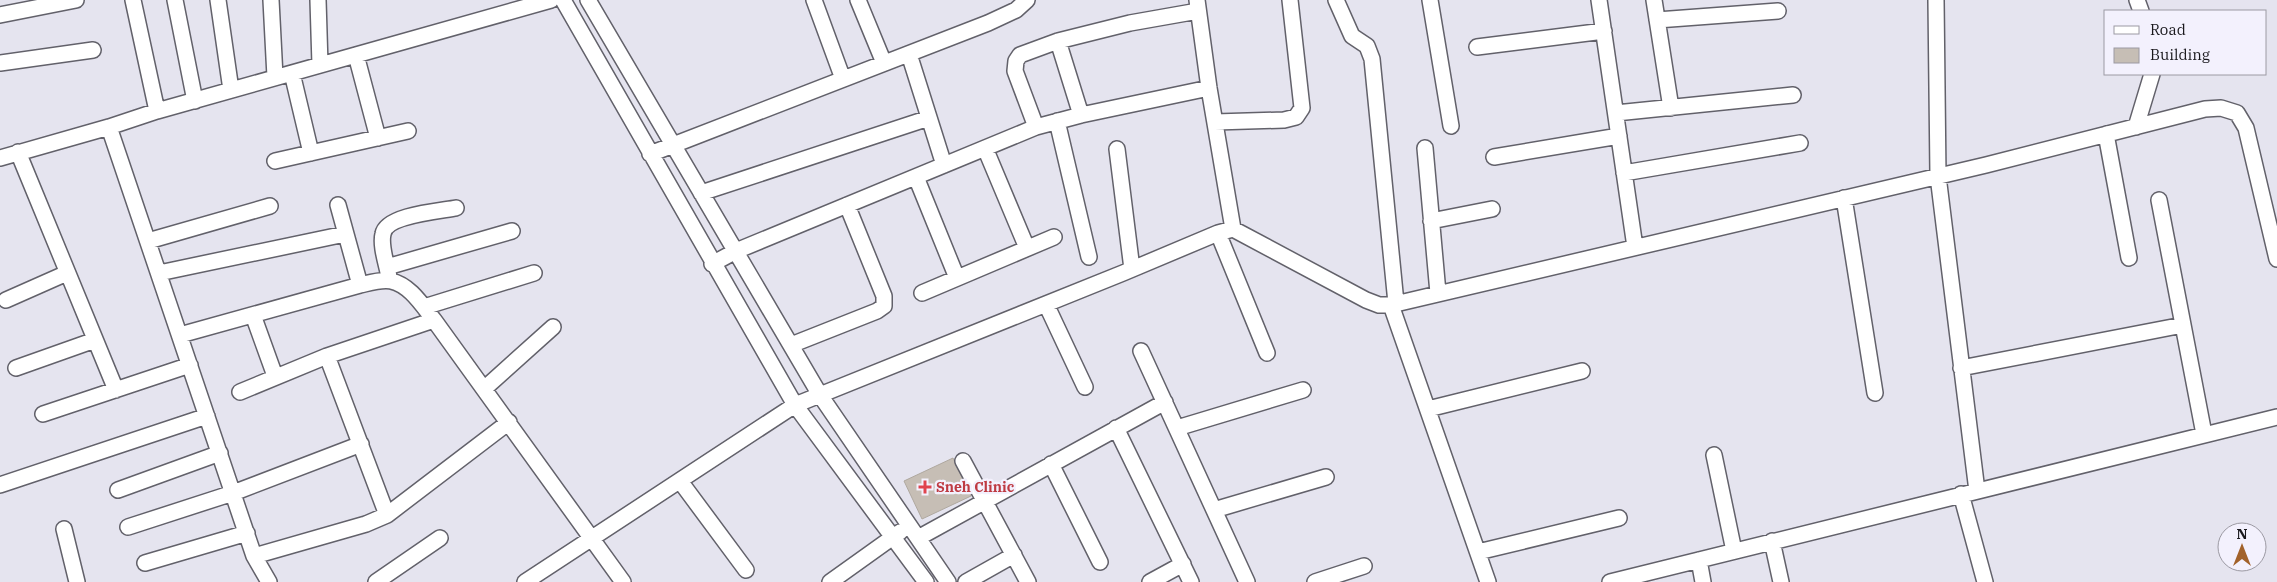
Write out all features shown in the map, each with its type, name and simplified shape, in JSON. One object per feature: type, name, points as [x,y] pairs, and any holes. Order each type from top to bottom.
[{"type":"street","points":[[0,15],[76,0]]},
{"type":"street","points":[[133,0],[157,111]]},
{"type":"street","points":[[176,0],[195,100]]},
{"type":"street","points":[[218,0],[231,90]]},
{"type":"street","points":[[271,0],[276,77]]},
{"type":"street","points":[[318,0],[320,65]]},
{"type":"street","points":[[0,158],[195,100],[551,0]]},
{"type":"street","points":[[563,0],[712,264],[795,405],[926,582]]},
{"type":"street","points":[[588,0],[820,395],[948,582]]},
{"type":"street","points":[[814,0],[843,79]]},
{"type":"street","points":[[858,0],[884,64]]},
{"type":"street","points":[[650,154],[988,23],[1016,10],[1028,0]]},
{"type":"street","points":[[1215,122],[1284,120],[1296,116],[1302,108],[1290,0]]},
{"type":"street","points":[[1336,0],[1343,20],[1352,36],[1367,46],[1372,60],[1394,304],[1488,582]]},
{"type":"street","points":[[1430,0],[1451,126]]},
{"type":"street","points":[[1599,0],[1635,247]]},
{"type":"street","points":[[1654,0],[1671,108]]},
{"type":"street","points":[[1936,0],[1938,176],[1976,490]]},
{"type":"street","points":[[1036,127],[1015,71],[1016,62],[1020,56],[1058,41],[1198,5],[1215,122],[1226,231],[1267,353]]},
{"type":"street","points":[[1657,20],[1778,11]]},
{"type":"street","points":[[1477,47],[1604,31]]},
{"type":"street","points":[[1058,41],[1081,115]]},
{"type":"street","points":[[0,63],[93,50]]},
{"type":"street","points":[[909,54],[944,165]]},
{"type":"street","points":[[356,55],[378,138]]},
{"type":"street","points":[[292,73],[311,153]]},
{"type":"street","points":[[2136,127],[2152,75]]},
{"type":"street","points":[[712,264],[736,251],[1036,127],[1081,115],[1209,88]]},
{"type":"street","points":[[1616,113],[1793,95]]},
{"type":"street","points":[[525,582],[795,405],[1226,231],[1366,300],[1379,304],[1394,304],[1438,292],[1938,176],[2206,109],[2221,108],[2237,113],[2246,128],[2277,259]]},
{"type":"street","points":[[701,193],[929,118]]},
{"type":"street","points":[[1057,121],[1088,257]]},
{"type":"street","points":[[109,127],[254,556],[267,582]]},
{"type":"street","points":[[275,161],[408,131]]},
{"type":"street","points":[[2106,134],[2129,258]]},
{"type":"street","points":[[1494,157],[1619,136]]},
{"type":"street","points":[[1624,173],[1800,143]]},
{"type":"street","points":[[985,148],[1027,248]]},
{"type":"street","points":[[1425,148],[1438,292]]},
{"type":"street","points":[[1117,149],[1132,269]]},
{"type":"street","points":[[18,152],[116,390]]},
{"type":"street","points":[[916,177],[957,278]]},
{"type":"street","points":[[1844,198],[1875,393]]},
{"type":"street","points":[[2159,200],[2204,434]]},
{"type":"street","points":[[338,205],[360,284]]},
{"type":"street","points":[[791,345],[877,311],[884,306],[884,296],[847,205]]},
{"type":"street","points":[[148,242],[270,206]]},
{"type":"street","points":[[456,208],[396,220],[386,226],[382,235],[388,274],[404,286],[434,320],[623,582]]},
{"type":"street","points":[[1431,221],[1492,209]]},
{"type":"street","points":[[180,335],[360,284],[512,231]]},
{"type":"street","points":[[159,273],[346,234]]},
{"type":"street","points":[[922,293],[1054,237]]},
{"type":"street","points":[[6,300],[67,273]]},
{"type":"street","points":[[424,307],[534,273]]},
{"type":"street","points":[[1046,304],[1085,387]]},
{"type":"street","points":[[253,315],[275,376]]},
{"type":"street","points":[[240,392],[275,376],[328,356],[434,320]]},
{"type":"street","points":[[1961,368],[2183,325]]},
{"type":"street","points":[[484,389],[553,327]]},
{"type":"street","points":[[16,368],[95,340]]},
{"type":"street","points":[[1141,351],[1247,582]]},
{"type":"street","points":[[328,356],[386,515]]},
{"type":"street","points":[[43,414],[190,365]]},
{"type":"street","points":[[1428,409],[1582,371]]},
{"type":"street","points":[[1177,428],[1303,390]]},
{"type":"street","points":[[918,538],[1165,402]]},
{"type":"street","points":[[0,486],[207,416]]},
{"type":"street","points":[[1610,582],[2277,417]]},
{"type":"street","points":[[254,556],[366,524],[386,515],[509,422]]},
{"type":"street","points":[[1116,428],[1191,582]]},
{"type":"street","points":[[128,527],[233,493],[361,444]]},
{"type":"street","points":[[118,490],[220,453]]},
{"type":"street","points":[[1714,455],[1734,551]]},
{"type":"street","points":[[963,461],[1028,582]]},
{"type":"street","points":[[1051,464],[1100,562]]},
{"type":"street","points":[[1214,510],[1326,477]]},
{"type":"street","points":[[680,481],[746,570]]},
{"type":"street","points":[[1961,494],[1985,582]]},
{"type":"street","points":[[1478,552],[1619,518]]},
{"type":"street","points":[[830,582],[910,525]]},
{"type":"street","points":[[64,529],[77,582]]},
{"type":"street","points":[[145,563],[247,533]]},
{"type":"street","points":[[376,582],[440,538]]},
{"type":"street","points":[[1772,541],[1781,582]]},
{"type":"street","points":[[966,582],[1014,555]]},
{"type":"street","points":[[1698,560],[1703,582]]},
{"type":"street","points":[[1150,582],[1183,564]]},
{"type":"street","points":[[1315,582],[1364,566]]},
{"type":"building","points":[[953,458],[971,496],[922,519],[904,481]]},
{"type":"place","name":"Sneh Clinic","points":[[925,487]]}]
